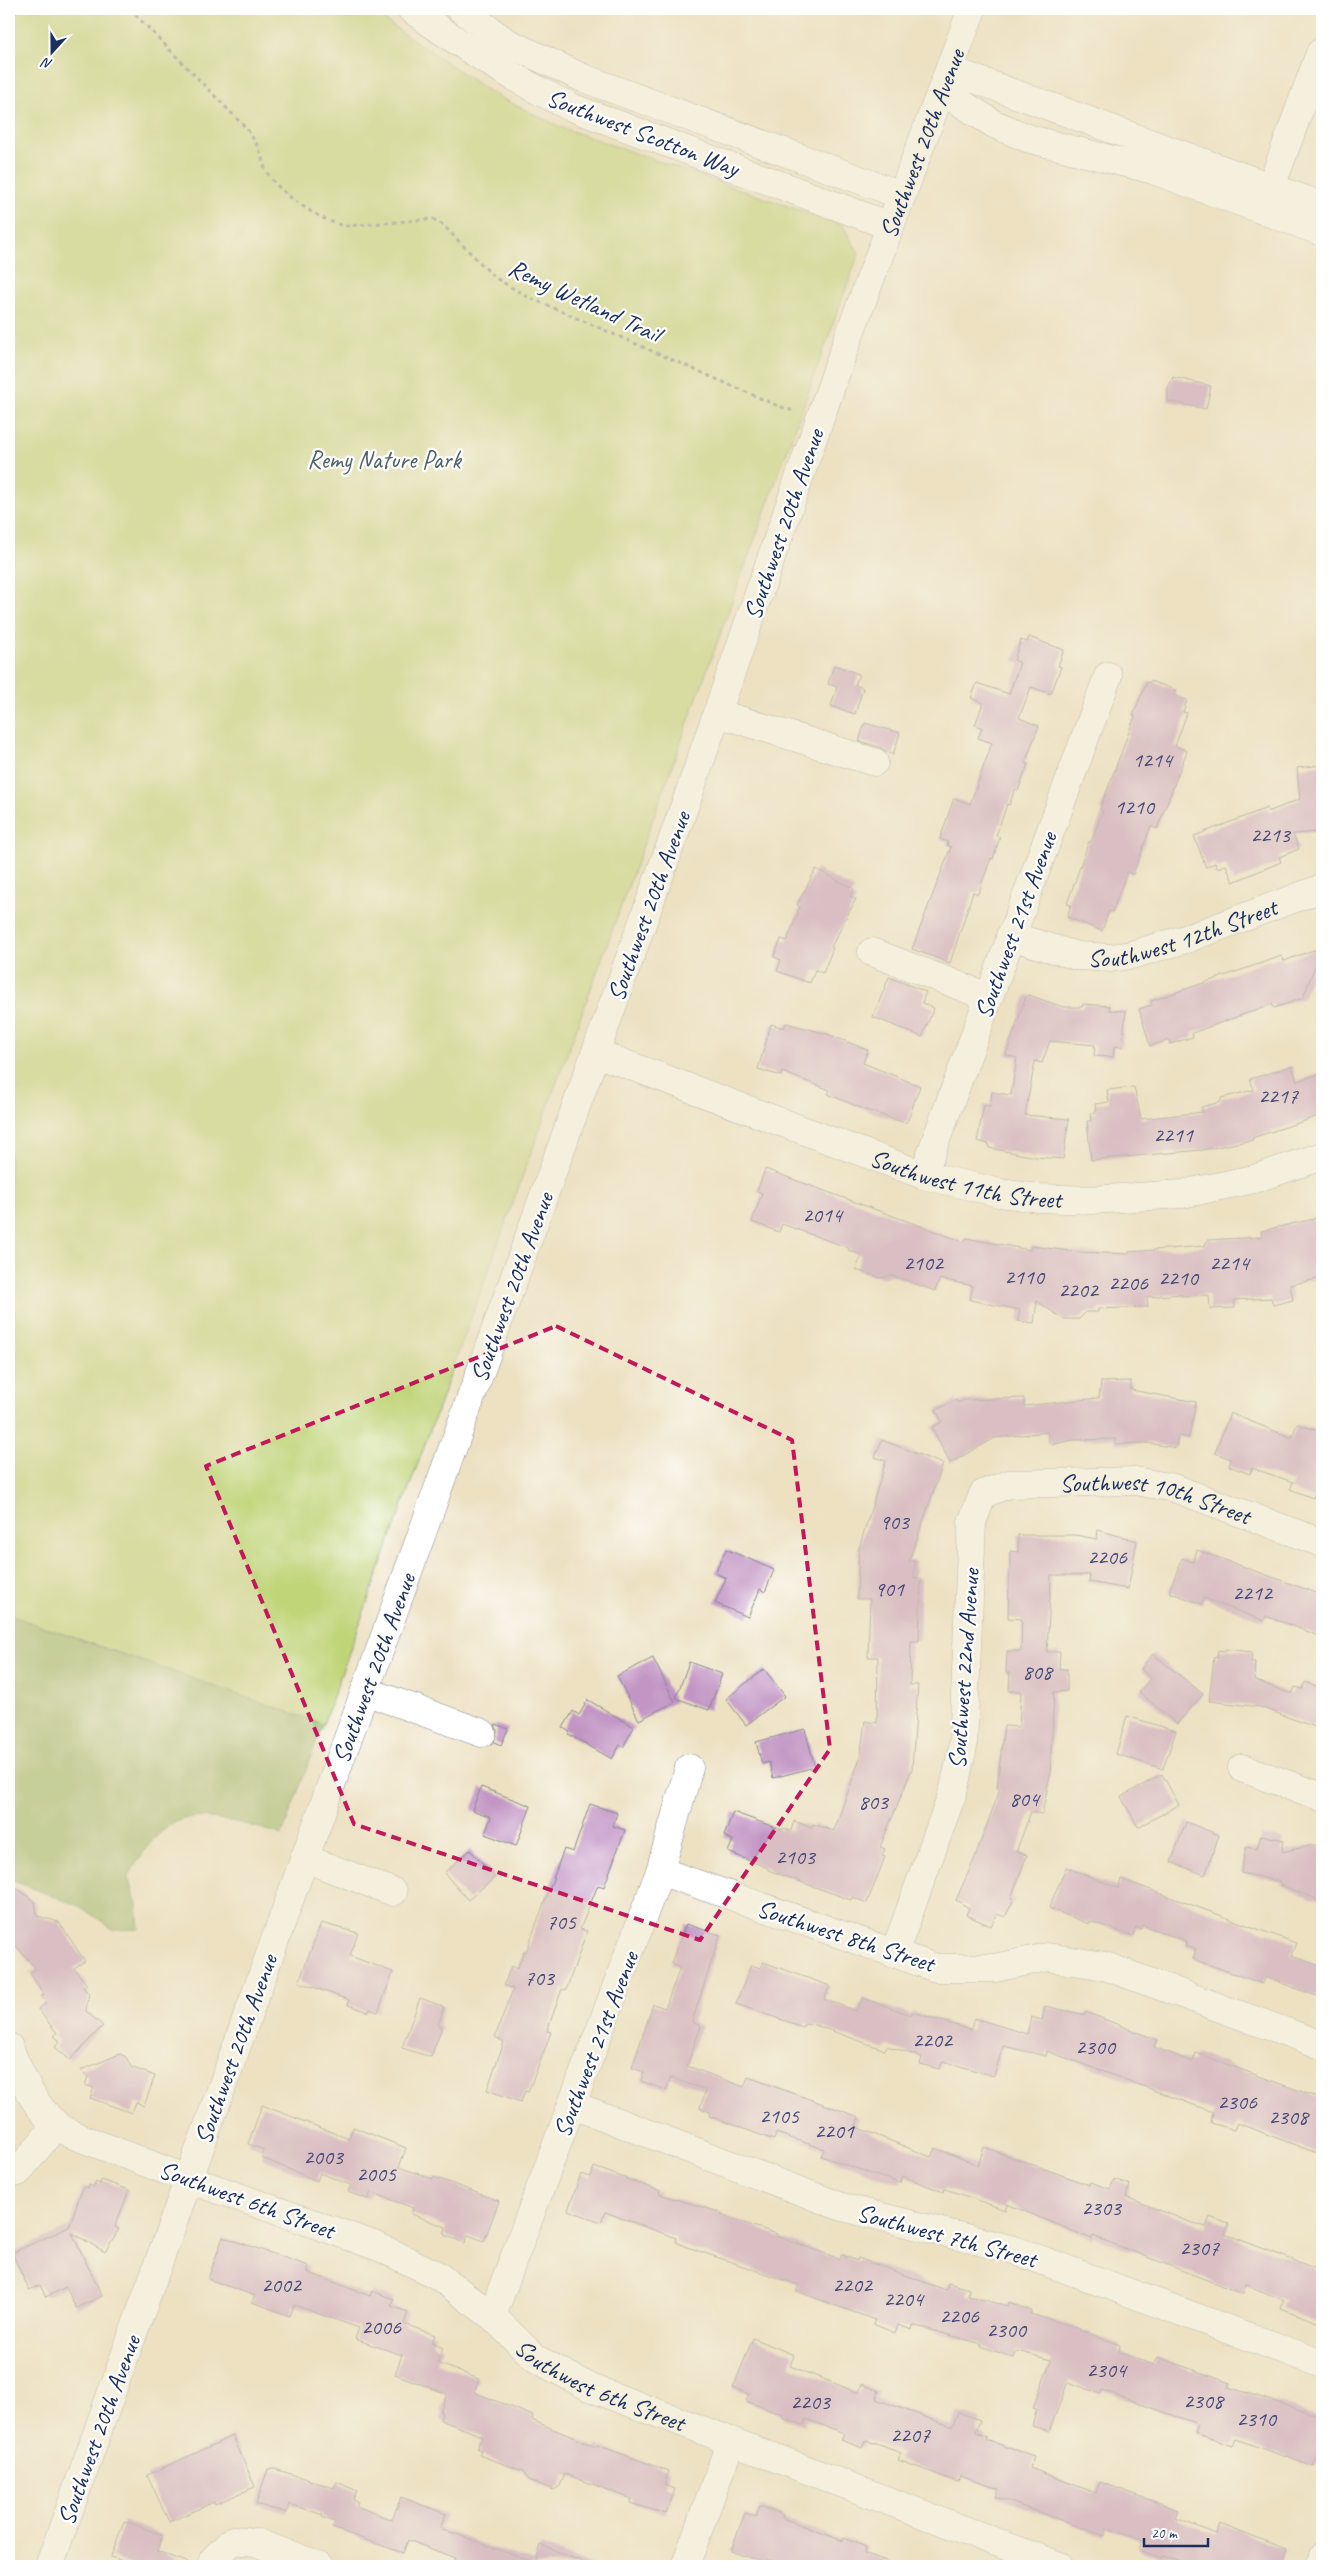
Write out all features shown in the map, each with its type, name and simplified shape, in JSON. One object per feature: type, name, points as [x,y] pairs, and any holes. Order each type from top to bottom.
[{"type":"street","name":"Southwest Scotton Way","points":[[411,9],[493,66],[535,90],[571,107],[890,226]]},
{"type":"street","name":"Southwest Scotton Way","points":[[461,9],[506,42],[583,78],[901,195]]},
{"type":"street","name":"Southwest 20th Avenue","points":[[49,2566],[596,1053],[901,195],[972,9]]},
{"type":"street","points":[[1271,187],[1320,53]]},
{"type":"street","points":[[946,80],[1271,187],[1322,206]]},
{"type":"street","points":[[946,80],[994,124],[1030,139],[1153,170],[1322,232]]},
{"type":"street","name":"Southwest 21st Avenue","points":[[923,1175],[1010,936],[1108,676]]},
{"type":"street","points":[[716,714],[874,762]]},
{"type":"street","name":"Southwest 12th Street","points":[[1010,936],[1077,956],[1092,958],[1131,956],[1189,938],[1322,888]]},
{"type":"street","points":[[872,952],[988,996]]},
{"type":"street","name":"Southwest 11th Street","points":[[596,1053],[923,1175],[1000,1193],[1039,1198],[1137,1198],[1217,1188],[1254,1179],[1322,1156]]},
{"type":"street","name":"Southwest 10th Street","points":[[983,1494],[1009,1484],[1135,1481],[1174,1488],[1322,1543]]},
{"type":"street","name":"Southwest 22nd Avenue","points":[[894,1954],[953,1792],[963,1746],[972,1522],[983,1494]]},
{"type":"street","points":[[365,1690],[482,1733]]},
{"type":"street","name":"Southwest 21st Avenue","points":[[492,2316],[660,1871],[689,1768]]},
{"type":"street","points":[[1242,1768],[1322,1797]]},
{"type":"street","points":[[304,1858],[394,1892]]},
{"type":"street","name":"Southwest 8th Street","points":[[660,1871],[936,1968],[995,1968],[1047,1957],[1105,1966],[1322,2045]]},
{"type":"street","points":[[9,2046],[26,2087],[55,2126],[18,2172]]},
{"type":"street","name":"Southwest 7th Street","points":[[573,2105],[842,2206],[1014,2250],[1322,2364]]},
{"type":"street","name":"Southwest 6th Street","points":[[55,2126],[188,2180],[379,2247],[437,2275],[492,2316],[535,2358],[589,2387],[1059,2566]]},
{"type":"street","points":[[685,2566],[731,2441]]},
{"type":"street","points":[[210,2566],[213,2560],[233,2540],[256,2542],[320,2566]]},
{"type":"street","points":[[1318,2566],[1322,2556]]},
{"type":"path","name":"Remy Wetland Trail","points":[[130,9],[247,129],[259,148],[267,172],[279,187],[324,220],[334,225],[346,226],[433,220],[442,224],[474,260],[494,277],[526,296],[776,405]]},
{"type":"highlighted area","points":[[556,1326],[792,1440],[830,1749],[700,1940],[354,1824],[206,1466]]},
{"type":"green space","name":"Remy Nature Park","points":[[9,9],[368,9],[493,94],[560,127],[842,225],[859,253],[323,1724],[9,1615]]},
{"type":"green space","points":[[9,1615],[323,1724],[282,1835],[244,1824],[199,1817],[186,1818],[168,1827],[148,1846],[128,1878],[137,1904],[139,1929],[114,1930],[81,1907],[9,1879]]},
{"type":"building","points":[[1173,377],[1211,386],[1206,409],[1168,401],[1168,388]]},
{"type":"building","points":[[1029,637],[1064,650],[1058,666],[1061,667],[1051,694],[1031,687],[1019,718],[1039,726],[1025,763],[1028,764],[1018,791],[1015,789],[1009,805],[1007,804],[996,836],[1000,837],[993,859],[991,858],[978,894],[973,892],[950,963],[912,949],[951,847],[947,845],[948,842],[940,839],[954,798],[970,804],[992,743],[978,738],[982,728],[975,725],[983,703],[971,698],[977,683],[1009,694],[1020,663],[1014,660],[1021,640],[1027,642]]},
{"type":"building","points":[[834,665],[859,674],[855,685],[863,688],[855,714],[831,706],[837,687],[828,684]]},
{"type":"building","points":[[1150,681],[1176,690],[1174,695],[1187,700],[1183,712],[1187,713],[1175,746],[1187,751],[1157,829],[1151,826],[1133,874],[1127,872],[1112,912],[1109,911],[1102,931],[1067,917],[1071,905],[1067,904],[1089,841],[1091,842],[1103,811],[1100,809],[1135,716],[1133,715],[1147,682],[1149,683]]},
{"type":"building","points":[[865,723],[900,733],[893,755],[879,747],[859,741]]},
{"type":"building","points":[[1322,765],[1322,820],[1318,820],[1319,832],[1293,834],[1299,849],[1279,857],[1281,862],[1233,882],[1226,865],[1217,868],[1215,863],[1206,867],[1194,836],[1267,808],[1268,812],[1300,799],[1297,768]]},
{"type":"building","points":[[816,869],[854,889],[850,896],[856,899],[831,947],[833,948],[823,973],[815,970],[810,983],[777,971],[781,960],[774,957],[781,939],[787,941],[800,907],[797,905]]},
{"type":"building","points":[[1322,947],[1303,998],[1274,1008],[1272,1004],[1192,1033],[1193,1037],[1170,1044],[1169,1040],[1150,1046],[1139,1009],[1152,1005],[1151,1001],[1282,956],[1284,961]]},
{"type":"building","points":[[889,977],[926,992],[922,1003],[934,1008],[922,1037],[873,1017]]},
{"type":"building","points":[[1029,995],[1063,1007],[1082,1007],[1083,1004],[1110,1006],[1109,1010],[1126,1011],[1122,1047],[1114,1046],[1113,1057],[1094,1056],[1095,1045],[1050,1041],[1042,1063],[1035,1061],[1025,1115],[1069,1119],[1063,1159],[1036,1157],[989,1148],[989,1144],[977,1141],[984,1105],[990,1106],[992,1092],[1011,1095],[1017,1058],[1006,1055],[1026,996]]},
{"type":"building","points":[[786,1023],[827,1034],[868,1050],[863,1063],[920,1086],[908,1120],[905,1123],[866,1110],[828,1094],[830,1090],[782,1072],[781,1076],[758,1069],[771,1024],[784,1028]]},
{"type":"building","points":[[1292,1066],[1297,1081],[1322,1073],[1322,1115],[1252,1138],[1253,1140],[1202,1150],[1091,1160],[1087,1121],[1091,1121],[1090,1113],[1096,1113],[1095,1104],[1109,1102],[1107,1090],[1134,1087],[1141,1119],[1203,1112],[1201,1107],[1221,1102],[1221,1098],[1254,1090],[1250,1079]]},
{"type":"building","points":[[765,1169],[964,1242],[966,1238],[1030,1250],[1031,1246],[1078,1252],[1129,1254],[1129,1252],[1205,1246],[1207,1240],[1262,1237],[1261,1231],[1322,1217],[1322,1278],[1290,1285],[1293,1300],[1273,1305],[1271,1298],[1234,1300],[1235,1308],[1210,1309],[1209,1295],[1181,1296],[1181,1294],[1147,1297],[1148,1307],[1098,1309],[1098,1312],[1086,1312],[1079,1319],[1063,1319],[1037,1301],[1034,1323],[1018,1321],[1020,1310],[970,1300],[973,1286],[940,1279],[935,1291],[891,1275],[881,1278],[856,1270],[861,1255],[848,1250],[849,1248],[782,1224],[779,1232],[752,1222],[762,1193],[757,1191]]},
{"type":"building","points":[[1131,1381],[1131,1390],[1196,1402],[1189,1438],[1178,1436],[1176,1448],[1148,1443],[1116,1444],[1116,1439],[1073,1440],[1051,1445],[1047,1432],[995,1438],[950,1463],[932,1427],[942,1422],[936,1410],[956,1400],[958,1403],[964,1400],[1024,1398],[1024,1406],[1099,1398],[1101,1382]]},
{"type":"building","points":[[1230,1413],[1292,1438],[1297,1424],[1322,1432],[1322,1472],[1313,1498],[1290,1489],[1293,1482],[1252,1468],[1250,1474],[1229,1466],[1231,1459],[1215,1453]]},
{"type":"building","points":[[882,1440],[943,1464],[909,1561],[915,1561],[914,1578],[921,1578],[919,1641],[911,1641],[910,1685],[918,1685],[912,1769],[880,1847],[885,1849],[882,1856],[885,1857],[867,1903],[852,1897],[851,1900],[768,1870],[768,1868],[728,1852],[733,1840],[724,1836],[733,1812],[782,1830],[783,1828],[791,1831],[794,1821],[812,1828],[813,1824],[834,1831],[860,1758],[865,1721],[877,1723],[878,1657],[868,1657],[870,1599],[857,1599],[859,1548],[886,1461],[875,1457]]},
{"type":"building","points":[[1098,1530],[1137,1541],[1128,1589],[1089,1582],[1090,1575],[1051,1575],[1047,1652],[1060,1652],[1059,1669],[1067,1669],[1067,1691],[1054,1692],[1050,1775],[1042,1814],[1031,1812],[1016,1852],[1027,1855],[1011,1898],[1014,1899],[1005,1917],[997,1914],[991,1926],[966,1915],[969,1908],[956,1900],[974,1860],[1000,1789],[997,1788],[1004,1726],[1019,1727],[1021,1691],[1009,1691],[1010,1673],[1006,1673],[1007,1651],[1021,1651],[1022,1619],[1008,1618],[1010,1551],[1018,1552],[1018,1535],[1075,1535],[1097,1539]]},
{"type":"building","points":[[726,1549],[774,1570],[765,1592],[760,1589],[748,1617],[715,1603],[726,1578],[715,1573]]},
{"type":"building","points":[[1197,1550],[1322,1595],[1322,1637],[1266,1616],[1264,1621],[1204,1598],[1202,1604],[1169,1592],[1182,1558],[1193,1562]]},
{"type":"building","points":[[1225,1649],[1252,1652],[1251,1662],[1255,1662],[1254,1680],[1292,1694],[1295,1687],[1303,1689],[1305,1682],[1322,1688],[1322,1708],[1315,1727],[1260,1707],[1209,1701],[1214,1657],[1217,1658],[1218,1650],[1225,1651]]},
{"type":"building","points":[[1153,1654],[1203,1694],[1177,1724],[1139,1692],[1151,1678],[1141,1669]]},
{"type":"building","points":[[653,1658],[675,1702],[639,1720],[617,1676]]},
{"type":"building","points":[[689,1662],[722,1674],[709,1710],[676,1698]]},
{"type":"building","points":[[764,1669],[785,1696],[746,1725],[726,1699]]},
{"type":"building","points":[[588,1700],[634,1727],[623,1747],[620,1745],[612,1759],[568,1734],[570,1732],[563,1728],[573,1711],[579,1715]]},
{"type":"building","points":[[1127,1716],[1176,1731],[1163,1769],[1116,1754]]},
{"type":"building","points":[[495,1724],[508,1729],[501,1745],[494,1742],[497,1731]]},
{"type":"building","points":[[805,1729],[815,1767],[773,1778],[769,1762],[762,1764],[756,1742]]},
{"type":"building","points":[[1162,1774],[1179,1805],[1138,1827],[1121,1797]]},
{"type":"building","points":[[481,1787],[531,1806],[516,1846],[485,1834],[491,1817],[472,1810]]},
{"type":"building","points":[[590,1804],[617,1813],[613,1826],[625,1830],[604,1887],[598,1885],[580,1929],[587,1931],[566,1990],[562,1989],[547,2031],[551,2032],[543,2054],[528,2092],[525,2091],[521,2102],[487,2090],[504,2042],[495,2037],[513,1989],[504,1985],[511,1966],[517,1969],[524,1951],[526,1952],[564,1849],[573,1852]]},
{"type":"building","points":[[1186,1822],[1219,1835],[1205,1875],[1171,1862]]},
{"type":"building","points":[[1261,1835],[1284,1840],[1282,1852],[1314,1845],[1322,1848],[1322,1901],[1280,1885],[1281,1882],[1241,1873],[1246,1847],[1257,1849]]},
{"type":"building","points":[[470,1850],[495,1877],[468,1900],[444,1873]]},
{"type":"building","points":[[1066,1867],[1118,1888],[1121,1879],[1296,1943],[1291,1955],[1322,1967],[1322,1998],[1265,1977],[1263,1984],[1193,1959],[1196,1949],[1185,1946],[1186,1941],[1142,1925],[1141,1929],[1136,1927],[1133,1936],[1090,1921],[1089,1924],[1049,1908]]},
{"type":"building","points":[[18,1889],[35,1902],[37,1916],[59,1922],[85,1961],[74,1968],[87,1985],[83,1987],[89,1994],[86,2011],[103,2026],[70,2060],[55,2047],[60,2041],[54,2036],[57,2033],[38,2009],[46,2003],[41,1997],[44,1995],[30,1973],[36,1969],[9,1938],[9,1893]]},
{"type":"building","points":[[321,1923],[358,1933],[350,1956],[393,1972],[378,2012],[370,2009],[369,2012],[348,2005],[349,2000],[299,1982]]},
{"type":"building","points":[[686,1924],[720,1935],[692,2022],[701,2026],[687,2066],[744,2087],[748,2077],[859,2117],[856,2127],[931,2157],[935,2148],[978,2165],[984,2147],[1089,2185],[1090,2182],[1110,2189],[1114,2179],[1130,2185],[1126,2197],[1206,2227],[1210,2217],[1229,2224],[1225,2234],[1322,2271],[1322,2324],[1281,2308],[1284,2300],[1246,2285],[1243,2294],[1093,2236],[1092,2239],[1007,2204],[1005,2210],[955,2192],[944,2189],[943,2192],[903,2176],[900,2183],[821,2156],[824,2149],[776,2133],[774,2140],[709,2116],[710,2112],[700,2108],[706,2090],[671,2078],[666,2090],[641,2081],[644,2072],[632,2068],[653,2004],[665,2008],[680,1968],[671,1963]]},
{"type":"building","points":[[763,1962],[830,1986],[824,1999],[856,2011],[863,1998],[911,2015],[912,2012],[971,2030],[974,2018],[1027,2034],[1031,2017],[1042,2020],[1045,2006],[1085,2015],[1086,2012],[1157,2040],[1154,2047],[1193,2062],[1196,2053],[1322,2099],[1322,2155],[1237,2123],[1234,2130],[1211,2123],[1213,2112],[1047,2051],[1046,2056],[1003,2046],[994,2076],[943,2061],[939,2069],[920,2064],[922,2057],[887,2046],[885,2050],[815,2025],[805,2023],[803,2027],[736,2004],[751,1965],[760,1968]]},
{"type":"building","points":[[420,1998],[444,2007],[438,2025],[442,2027],[431,2057],[402,2048]]},
{"type":"building","points":[[120,2054],[126,2057],[131,2067],[155,2076],[144,2106],[136,2102],[132,2113],[90,2098],[94,2088],[85,2085],[88,2077],[81,2070]]},
{"type":"building","points":[[262,2105],[349,2139],[353,2127],[406,2148],[399,2167],[433,2179],[434,2177],[499,2201],[484,2241],[468,2235],[465,2243],[444,2235],[446,2227],[411,2214],[413,2208],[371,2192],[368,2199],[348,2192],[351,2185],[320,2173],[317,2181],[262,2158],[264,2150],[248,2144]]},
{"type":"building","points":[[594,2167],[660,2191],[659,2194],[722,2213],[721,2215],[777,2234],[776,2236],[840,2259],[841,2254],[857,2261],[858,2258],[946,2290],[948,2283],[969,2289],[968,2296],[1008,2306],[1009,2302],[1032,2311],[1030,2314],[1080,2328],[1080,2330],[1120,2345],[1119,2352],[1154,2365],[1158,2357],[1230,2383],[1228,2387],[1320,2416],[1316,2425],[1322,2427],[1322,2444],[1314,2467],[1236,2439],[1233,2446],[1195,2433],[1198,2424],[1102,2390],[1101,2394],[1068,2382],[1049,2431],[1032,2426],[1037,2409],[1033,2408],[1051,2360],[1017,2351],[1014,2358],[981,2346],[982,2344],[913,2325],[912,2330],[898,2325],[895,2333],[873,2324],[875,2320],[796,2291],[799,2285],[684,2246],[676,2242],[676,2238],[605,2212],[601,2222],[568,2210],[581,2174],[591,2177]]},
{"type":"building","points":[[101,2180],[129,2190],[115,2227],[119,2229],[105,2252],[72,2233],[102,2296],[76,2308],[66,2287],[46,2297],[40,2285],[29,2290],[12,2253],[69,2227],[83,2187],[88,2188],[89,2185],[94,2187],[96,2182],[100,2184]]},
{"type":"building","points":[[223,2237],[309,2266],[307,2272],[370,2296],[372,2291],[394,2299],[391,2306],[408,2312],[404,2324],[435,2335],[432,2343],[443,2348],[437,2363],[479,2379],[474,2392],[533,2416],[532,2420],[596,2447],[597,2445],[669,2471],[664,2485],[675,2489],[666,2514],[630,2503],[632,2499],[565,2474],[560,2486],[554,2490],[529,2480],[523,2471],[479,2455],[481,2450],[477,2449],[482,2436],[440,2420],[442,2413],[440,2412],[447,2394],[395,2374],[402,2355],[355,2339],[359,2328],[294,2305],[290,2316],[252,2302],[255,2296],[208,2279]]},
{"type":"building","points":[[753,2338],[794,2355],[790,2366],[859,2393],[862,2384],[879,2391],[876,2399],[952,2427],[958,2412],[980,2420],[976,2432],[987,2437],[986,2440],[1034,2456],[1030,2468],[1096,2493],[1100,2482],[1178,2510],[1175,2518],[1216,2534],[1220,2524],[1286,2550],[1279,2566],[1192,2566],[1139,2550],[1142,2540],[1107,2528],[1105,2536],[996,2497],[999,2489],[960,2476],[958,2482],[898,2460],[901,2453],[866,2440],[863,2448],[841,2440],[844,2433],[806,2419],[804,2425],[782,2418],[783,2415],[746,2401],[749,2394],[733,2388]]},
{"type":"building","points":[[233,2436],[255,2487],[215,2504],[214,2502],[169,2522],[147,2475]]},
{"type":"building","points":[[268,2469],[275,2469],[334,2488],[337,2482],[357,2491],[353,2500],[358,2502],[356,2506],[392,2520],[401,2497],[446,2514],[440,2528],[496,2549],[535,2562],[541,2545],[593,2566],[451,2566],[455,2558],[408,2540],[403,2553],[332,2528],[335,2522],[322,2517],[323,2515],[290,2504],[287,2513],[256,2504]]},
{"type":"building","points":[[760,2506],[783,2515],[782,2518],[843,2541],[844,2538],[866,2547],[864,2553],[894,2564],[894,2566],[786,2566],[766,2558],[764,2563],[731,2551],[745,2513],[756,2517]]},
{"type":"building","points":[[124,2521],[162,2535],[157,2551],[192,2564],[191,2566],[137,2566],[111,2557]]}]
